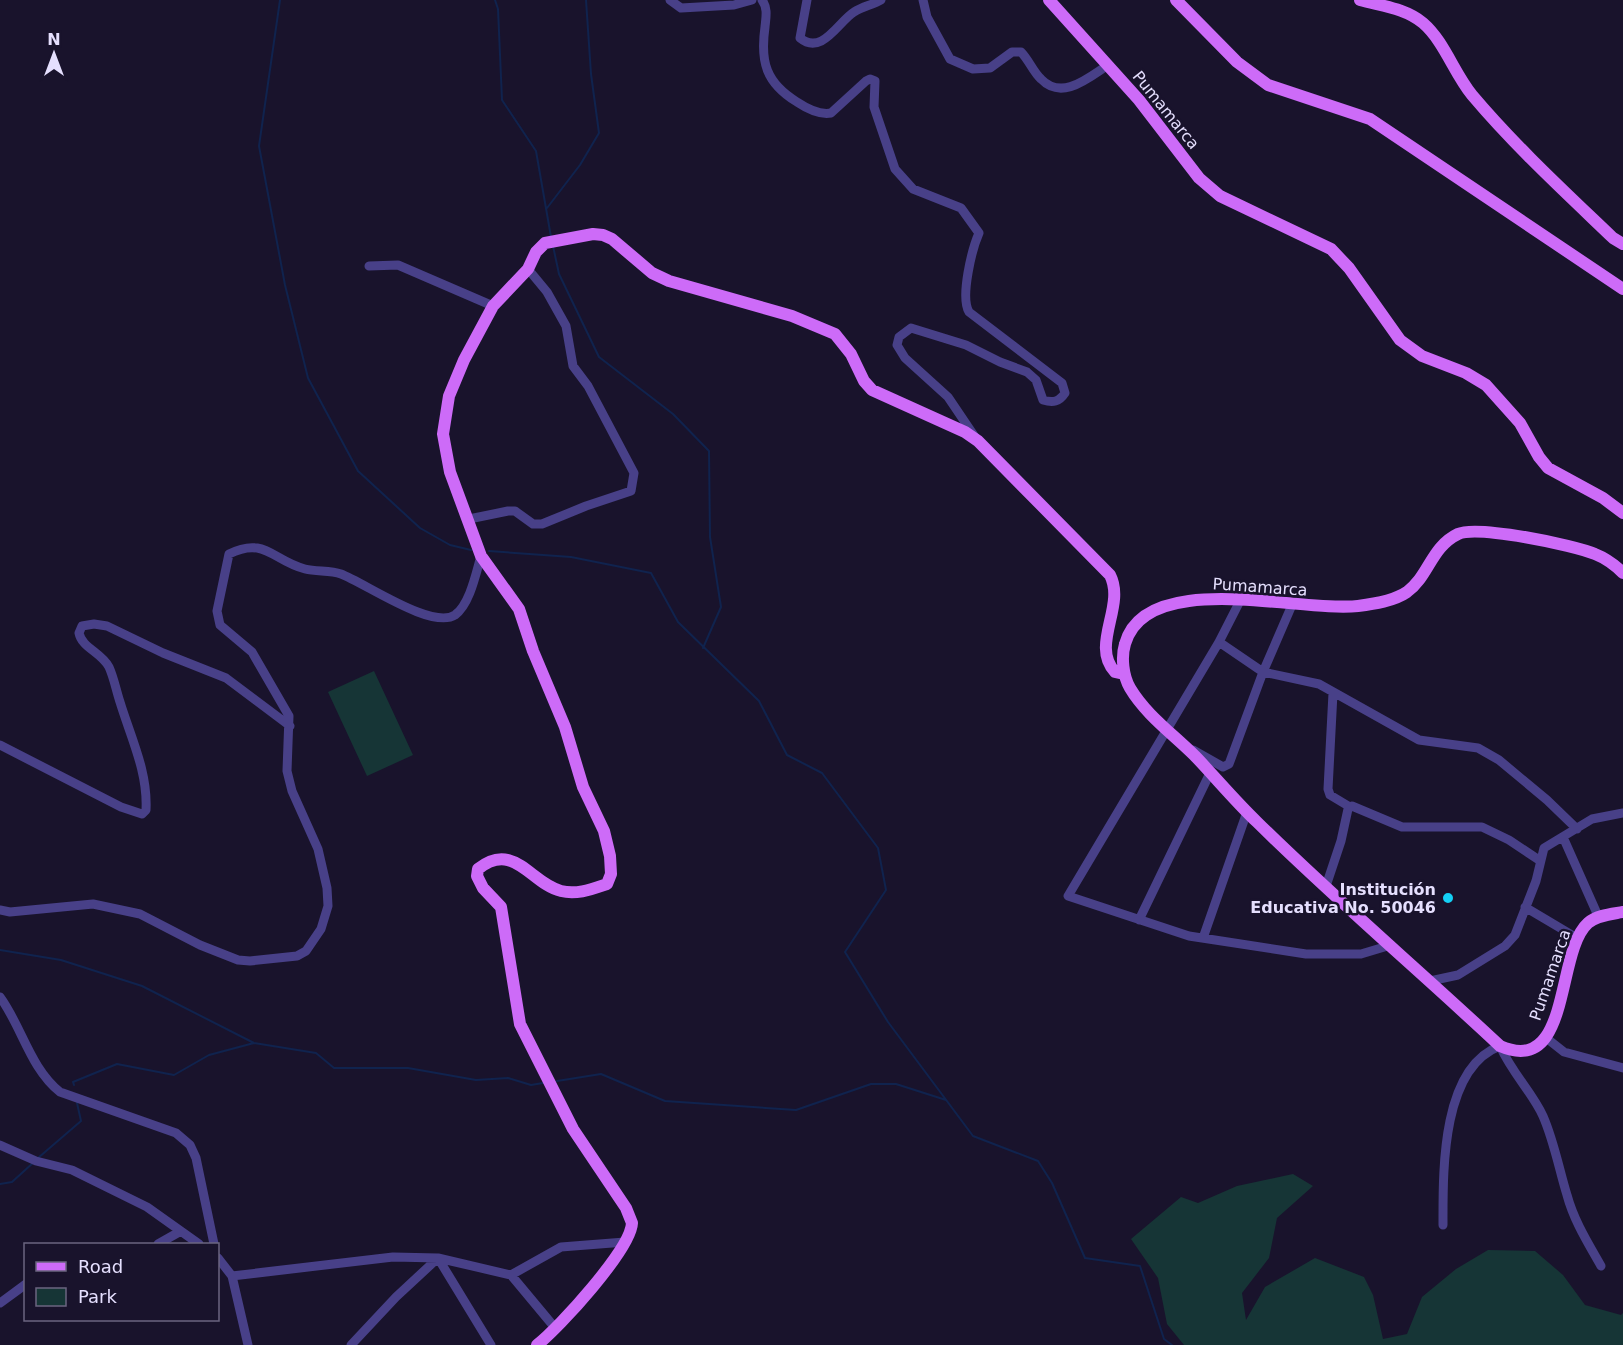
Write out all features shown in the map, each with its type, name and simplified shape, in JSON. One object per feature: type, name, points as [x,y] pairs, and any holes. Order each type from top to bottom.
[{"type":"main road","name":"Pumamarca","points":[[1049,0],[1139,100],[1194,172],[1220,196],[1331,249],[1349,268],[1400,340],[1422,356],[1466,373],[1486,385],[1520,423],[1539,457],[1548,468],[1603,498],[1623,513]]},
{"type":"main road","points":[[1176,0],[1237,62],[1268,86],[1370,119],[1623,289]]},
{"type":"main road","points":[[1360,0],[1404,11],[1423,23],[1470,93],[1555,182],[1612,238],[1623,244]]},
{"type":"main road","points":[[537,1345],[556,1329],[625,1242],[632,1228],[629,1214],[573,1129],[520,1024],[501,907],[483,888],[477,876],[478,869],[486,862],[507,860],[516,862],[559,891],[571,892],[607,884],[611,874],[610,856],[604,831],[583,787],[565,727],[519,609],[513,596],[480,556],[469,519],[444,453],[443,434],[449,396],[464,360],[493,306],[528,269],[536,252],[545,243],[593,234],[612,239],[652,273],[669,281],[792,316],[835,334],[842,340],[872,390],[965,432],[978,441],[1110,575],[1115,584],[1115,597],[1106,649],[1111,668],[1115,672],[1124,674],[1128,686],[1143,707],[1168,726],[1247,812],[1500,1046]]},
{"type":"main road","name":"Pumamarca","points":[[1124,674],[1125,644],[1137,622],[1150,611],[1205,599],[1241,599],[1292,605],[1356,606],[1394,599],[1407,592],[1417,582],[1441,546],[1458,534],[1470,532],[1575,547],[1597,554],[1623,573]]},
{"type":"main road","name":"Pumamarca","points":[[1500,1046],[1513,1051],[1528,1051],[1545,1037],[1552,1026],[1560,1002],[1577,938],[1588,923],[1623,912]]},
{"type":"street","points":[[670,0],[681,8],[734,5],[752,0]]},
{"type":"street","points":[[762,0],[766,16],[764,68],[777,89],[799,104],[824,114],[831,113],[866,81],[870,79],[875,81],[874,107],[896,169],[913,189],[961,208],[979,233],[968,275],[965,306],[969,312],[1062,383],[1065,393],[1062,398],[1050,402],[1043,400],[1036,380],[1027,372],[934,335],[911,328],[904,332],[897,345],[905,358],[948,397],[978,441]]},
{"type":"street","points":[[807,0],[800,38],[812,43],[820,42],[853,13],[881,0]]},
{"type":"street","points":[[923,0],[927,17],[950,59],[973,69],[990,68],[1012,52],[1021,52],[1041,80],[1056,89],[1068,88],[1081,83],[1108,65]]},
{"type":"street","points":[[369,266],[398,264],[493,306]]},
{"type":"street","points":[[469,519],[508,511],[515,512],[533,524],[542,524],[632,491],[634,484],[634,473],[588,386],[573,366],[566,326],[547,292],[528,269]]},
{"type":"street","points":[[0,910],[10,912],[93,904],[140,914],[200,945],[238,960],[285,959],[306,951],[325,918],[327,888],[318,849],[292,790],[287,771],[290,716],[252,652],[220,625],[217,611],[229,554],[243,548],[258,547],[305,569],[349,577],[405,606],[441,618],[455,615],[464,602],[480,556]]},
{"type":"street","points":[[1241,599],[1219,642],[1068,896],[1139,920],[1203,938],[1306,954],[1361,954],[1391,945]]},
{"type":"street","points":[[1168,726],[1195,751],[1227,766],[1263,672],[1292,605]]},
{"type":"street","points":[[0,745],[136,814],[142,814],[146,810],[147,794],[142,767],[114,679],[101,656],[81,641],[79,633],[82,626],[94,624],[107,626],[163,653],[226,678],[290,726]]},
{"type":"street","points":[[1219,642],[1263,672],[1319,684],[1419,740],[1456,743],[1478,748],[1499,760],[1548,800],[1577,829]]},
{"type":"street","points":[[1333,693],[1328,789],[1330,795],[1350,807],[1368,811],[1402,826],[1482,827],[1509,840],[1539,860]]},
{"type":"street","points":[[1139,920],[1210,773]]},
{"type":"street","points":[[1326,886],[1350,807]]},
{"type":"street","points":[[1203,938],[1247,812]]},
{"type":"street","points":[[1430,981],[1458,975],[1505,946],[1515,935],[1536,881],[1539,860],[1544,848],[1592,819],[1623,813]]},
{"type":"street","points":[[1563,837],[1599,918]]},
{"type":"street","points":[[1525,907],[1577,938]]},
{"type":"street","points":[[0,997],[32,1057],[50,1083],[60,1092],[165,1128],[190,1145],[196,1158],[214,1243]]},
{"type":"street","points":[[1545,1037],[1564,1052],[1623,1068]]},
{"type":"street","points":[[1443,1225],[1444,1164],[1457,1095],[1477,1061],[1500,1046],[1510,1068],[1537,1104],[1544,1118],[1567,1197],[1580,1228],[1601,1266]]},
{"type":"street","points":[[0,1145],[36,1161],[83,1176],[147,1206],[196,1243]]},
{"type":"street","points":[[161,1243],[181,1231]]},
{"type":"street","points":[[511,1275],[561,1247],[625,1242]]},
{"type":"street","points":[[232,1276],[393,1257],[438,1258],[511,1275],[556,1329]]},
{"type":"street","points":[[351,1345],[396,1297],[438,1258]]},
{"type":"street","points":[[438,1258],[491,1345]]},
{"type":"street","points":[[219,1259],[232,1276],[248,1345]]},
{"type":"street","points":[[0,1303],[24,1285]]},
{"type":"green space","points":[[374,671],[413,755],[367,776],[328,692]]},
{"type":"green space","points":[[1293,1174],[1313,1186],[1277,1218],[1269,1258],[1242,1293],[1246,1320],[1265,1287],[1315,1258],[1364,1277],[1373,1295],[1383,1339],[1407,1334],[1422,1297],[1456,1269],[1488,1250],[1535,1251],[1563,1275],[1585,1305],[1621,1315],[1623,1313],[1623,1345],[1184,1345],[1167,1324],[1158,1278],[1131,1239],[1181,1197],[1198,1203],[1237,1186]]},
{"type":"waterway","points":[[280,0],[259,146],[285,285],[308,378],[358,471],[420,528],[450,545],[471,550]]},
{"type":"waterway","points":[[495,0],[498,9],[502,100],[536,151],[551,237]]},
{"type":"waterway","points":[[547,208],[580,165],[599,133],[591,74],[586,0]]},
{"type":"waterway","points":[[553,246],[559,274],[599,357],[673,414],[709,451],[710,537],[721,607],[703,648]]},
{"type":"waterway","points":[[489,551],[571,557],[651,573],[678,622],[759,701],[787,755],[822,773],[878,848],[886,890],[845,952],[888,1022],[973,1136],[1038,1161],[1052,1183],[1085,1258],[1140,1266],[1164,1339],[1172,1345]]},
{"type":"waterway","points":[[0,950],[61,960],[142,986],[254,1043],[316,1053],[334,1068],[408,1068],[476,1080],[508,1078],[531,1085],[543,1083]]},
{"type":"waterway","points":[[74,1085],[73,1082],[117,1064],[174,1075],[209,1055],[254,1043]]},
{"type":"waterway","points":[[557,1081],[601,1074],[665,1101],[796,1110],[871,1084],[896,1084],[946,1100]]},
{"type":"waterway","points":[[38,1158],[81,1121],[77,1103]]},
{"type":"waterway","points":[[0,1184],[12,1182],[34,1162]]},
{"type":"place","name":"Institución Educativa No. 50046","points":[[1448,898]]}]
